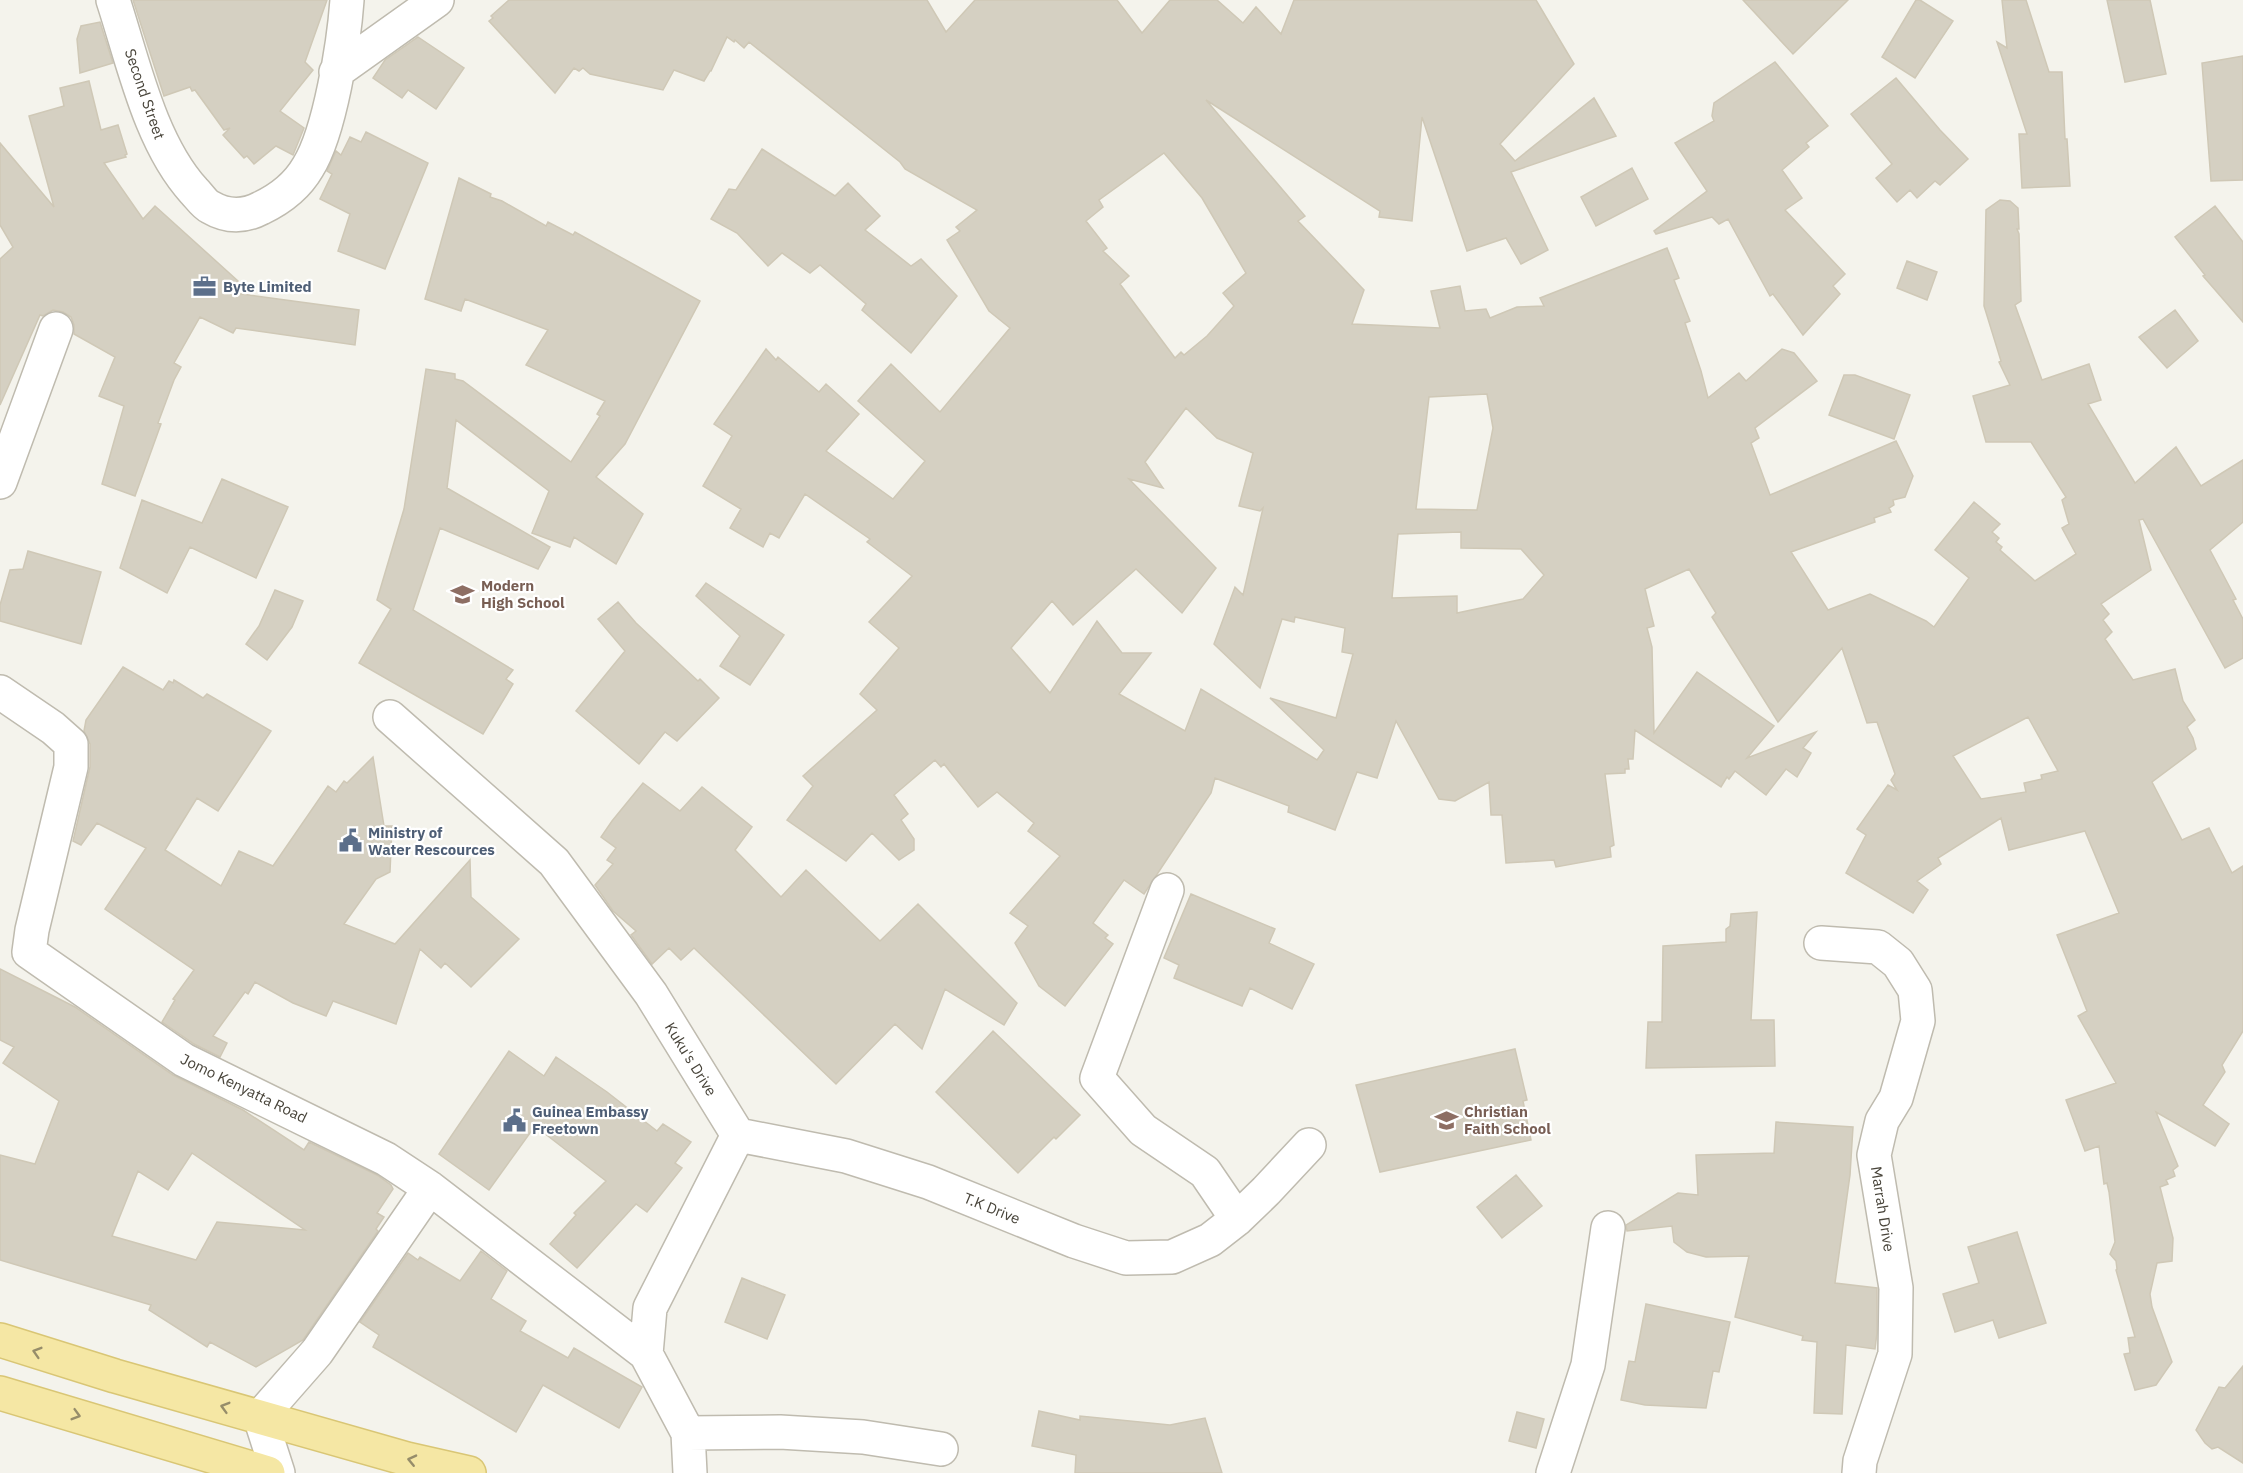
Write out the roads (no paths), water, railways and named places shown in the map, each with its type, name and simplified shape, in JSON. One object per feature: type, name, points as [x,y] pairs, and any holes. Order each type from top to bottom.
[{"type":"main road","points":[[0,1340],[115,1376],[407,1459],[469,1473]]},
{"type":"main road","points":[[0,1393],[268,1473]]},
{"type":"street","name":"Second Street","points":[[113,0],[157,134],[172,163],[185,182],[209,207],[232,215],[247,216],[292,188],[308,168],[318,147],[336,72],[347,0]]},
{"type":"street","points":[[336,72],[437,0]]},
{"type":"street","points":[[0,482],[56,329]]},
{"type":"street","name":"Jomo Kenyatta Road","points":[[0,692],[53,728],[71,744],[71,766],[32,930],[29,952],[184,1060],[386,1159],[430,1188],[646,1354]]},
{"type":"street","name":"Kuku's Drive","points":[[390,717],[554,862],[651,994],[738,1135]]},
{"type":"street","points":[[1167,890],[1097,1078],[1143,1131],[1205,1172],[1237,1219]]},
{"type":"street","name":"Marrah Drive","points":[[1821,943],[1878,947],[1898,963],[1915,990],[1918,1021],[1896,1098],[1882,1121],[1874,1155],[1896,1288],[1895,1354],[1860,1461],[1859,1473]]},
{"type":"street","points":[[690,1473],[688,1433],[646,1354],[650,1308],[738,1135]]},
{"type":"street","name":"T.K Drive","points":[[738,1135],[846,1156],[928,1182],[1074,1241],[1126,1258],[1172,1257],[1210,1240],[1237,1219],[1309,1145]]},
{"type":"street","points":[[278,1473],[260,1417],[317,1352],[430,1188]]},
{"type":"street","points":[[1553,1473],[1588,1365],[1608,1228]]},
{"type":"street","points":[[688,1433],[780,1432],[863,1437],[941,1449]]},
{"type":"place","name":"Byte Limited","points":[[205,286]]},
{"type":"place","name":"Modern High School","points":[[463,594]]},
{"type":"place","name":"Ministry of Water Rescources","points":[[350,841]]},
{"type":"place","name":"Guinea Embassy Freetown","points":[[514,1120]]},
{"type":"place","name":"Christian Faith School","points":[[1446,1120]]}]
